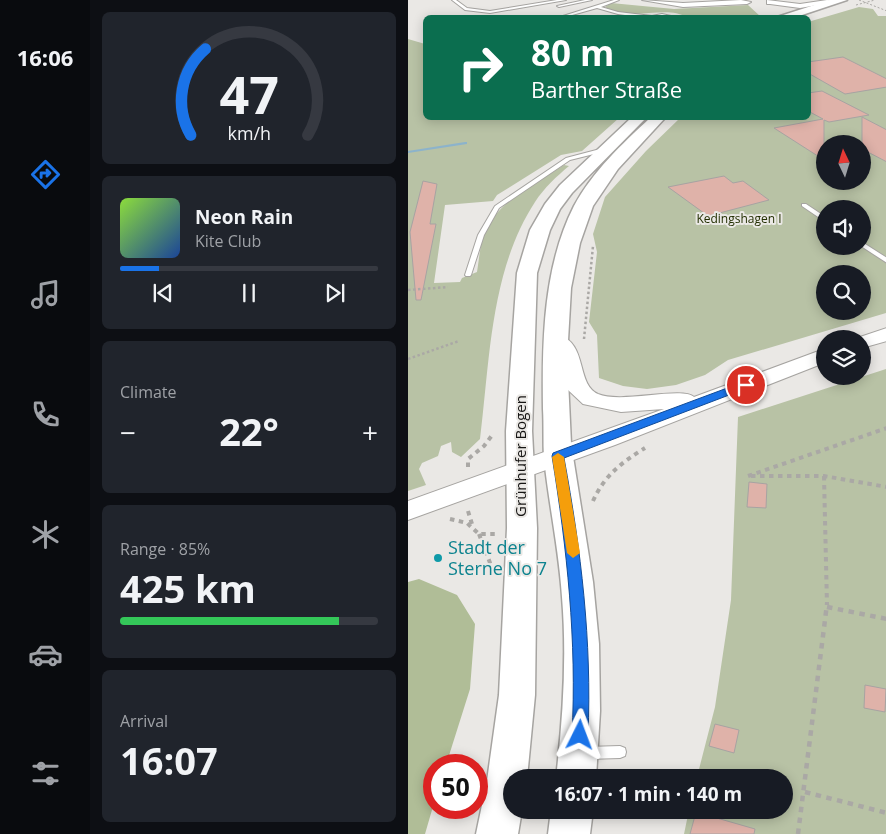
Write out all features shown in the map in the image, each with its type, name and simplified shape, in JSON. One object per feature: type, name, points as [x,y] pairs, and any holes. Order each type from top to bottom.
[{"type":"main road","points":[[792,15],[839,1]]},
{"type":"main road","points":[[794,15],[863,1]]},
{"type":"main road","name":"Grünhufer Bogen","points":[[496,834],[507,781],[517,695],[522,528],[519,431],[527,273],[540,230],[556,202],[604,150],[637,120]]},
{"type":"main road","points":[[577,765],[582,674],[579,600],[558,456],[556,340],[561,278],[578,220],[604,174],[656,120]]},
{"type":"main road","points":[[569,834],[571,819]]},
{"type":"street","points":[[646,0],[671,4],[706,5],[757,2],[800,6],[839,1]]},
{"type":"street","points":[[706,5],[728,0]]},
{"type":"street","points":[[757,2],[770,12],[784,15]]},
{"type":"street","points":[[871,339],[886,334]]},
{"type":"street","points":[[556,340],[568,353],[578,389],[591,399],[621,406],[710,398]]},
{"type":"street","points":[[408,510],[520,471],[816,359]]},
{"type":"lane","points":[[454,0],[466,10],[490,12],[564,0]]},
{"type":"lane","points":[[509,15],[590,0]]},
{"type":"lane","points":[[569,15],[616,0]]},
{"type":"lane","points":[[597,7],[634,15]]},
{"type":"lane","points":[[468,275],[481,235],[497,207],[568,159],[604,150]]},
{"type":"lane","points":[[804,205],[816,213]]},
{"type":"lane","points":[[871,250],[886,261]]},
{"type":"lane","points":[[577,765],[620,752]]},
{"type":"path","points":[[863,1],[875,0]]},
{"type":"path","points":[[863,1],[886,11]]},
{"type":"path","points":[[586,346],[584,337],[594,250],[592,242]]},
{"type":"path","points":[[408,290],[448,287]]},
{"type":"path","points":[[408,359],[459,341]]},
{"type":"path","points":[[886,428],[748,476],[824,476],[886,487]]},
{"type":"path","points":[[568,515],[590,510],[596,493],[615,467],[647,447]]},
{"type":"path","points":[[798,834],[805,792],[826,607],[824,476]]},
{"type":"path","points":[[444,520],[464,520],[472,525],[479,534],[498,534],[522,528]]},
{"type":"path","points":[[826,607],[886,619]]},
{"type":"path","points":[[805,792],[886,813]]},
{"type":"green space","points":[[611,3],[674,9],[748,5],[759,15],[682,15],[668,12],[635,14],[614,11],[605,7]]},
{"type":"green space","name":"Kedingshagen I","points":[[859,7],[873,9],[878,16],[886,16],[886,313],[871,317],[871,265],[816,265],[816,320],[862,320],[829,330],[816,330],[816,334],[728,360],[705,375],[676,385],[647,389],[623,386],[599,378],[597,335],[589,322],[597,252],[593,234],[605,197],[646,151],[678,120],[811,120],[811,21]]},
{"type":"green space","points":[[408,39],[423,43],[423,120],[617,120],[582,151],[561,155],[497,195],[493,201],[445,205],[434,283],[460,282],[462,278],[477,272],[484,234],[498,212],[530,186],[564,165],[569,166],[551,182],[535,202],[520,229],[509,257],[500,286],[494,317],[480,439],[461,457],[452,452],[451,442],[441,446],[438,456],[422,463],[419,469],[426,485],[408,491]]},
{"type":"green space","points":[[886,369],[886,834],[684,834],[687,819],[793,819],[793,769],[699,769],[715,707],[731,600],[738,417],[837,385],[871,385],[871,374]]},
{"type":"green space","points":[[419,579],[457,595],[475,624],[470,689],[449,754],[423,754],[423,819],[429,819],[425,834],[408,834],[408,582]]},
{"type":"building","points":[[843,57],[887,79],[887,87],[845,94],[811,75],[811,62]]},
{"type":"building","points":[[822,91],[869,115],[829,122],[824,120],[824,135],[816,135],[816,155],[774,128],[823,119],[811,113],[811,93]]},
{"type":"building","points":[[862,117],[887,130],[887,162],[871,154],[871,135],[862,135]]},
{"type":"building","points":[[724,176],[733,183],[743,181],[769,200],[708,216],[668,187]]},
{"type":"building","points":[[423,181],[437,184],[430,224],[436,224],[421,300],[416,300],[410,232]]},
{"type":"building","points":[[749,482],[767,484],[766,508],[747,507]]},
{"type":"building","points":[[865,685],[886,689],[885,712],[864,708]]},
{"type":"building","points":[[715,724],[739,730],[734,753],[709,746]]},
{"type":"building","points":[[694,819],[720,819],[755,829],[754,834],[690,834]]},
{"type":"waterway","points":[[408,152],[465,143]]},
{"type":"slow traffic","points":[[558,457],[573,553]]},
{"type":"place","name":"Stadt der Sterne No 7","points":[[438,558]]},
{"type":"route","points":[[580,735],[582,683],[579,600],[570,527],[558,456],[746,385]]}]
